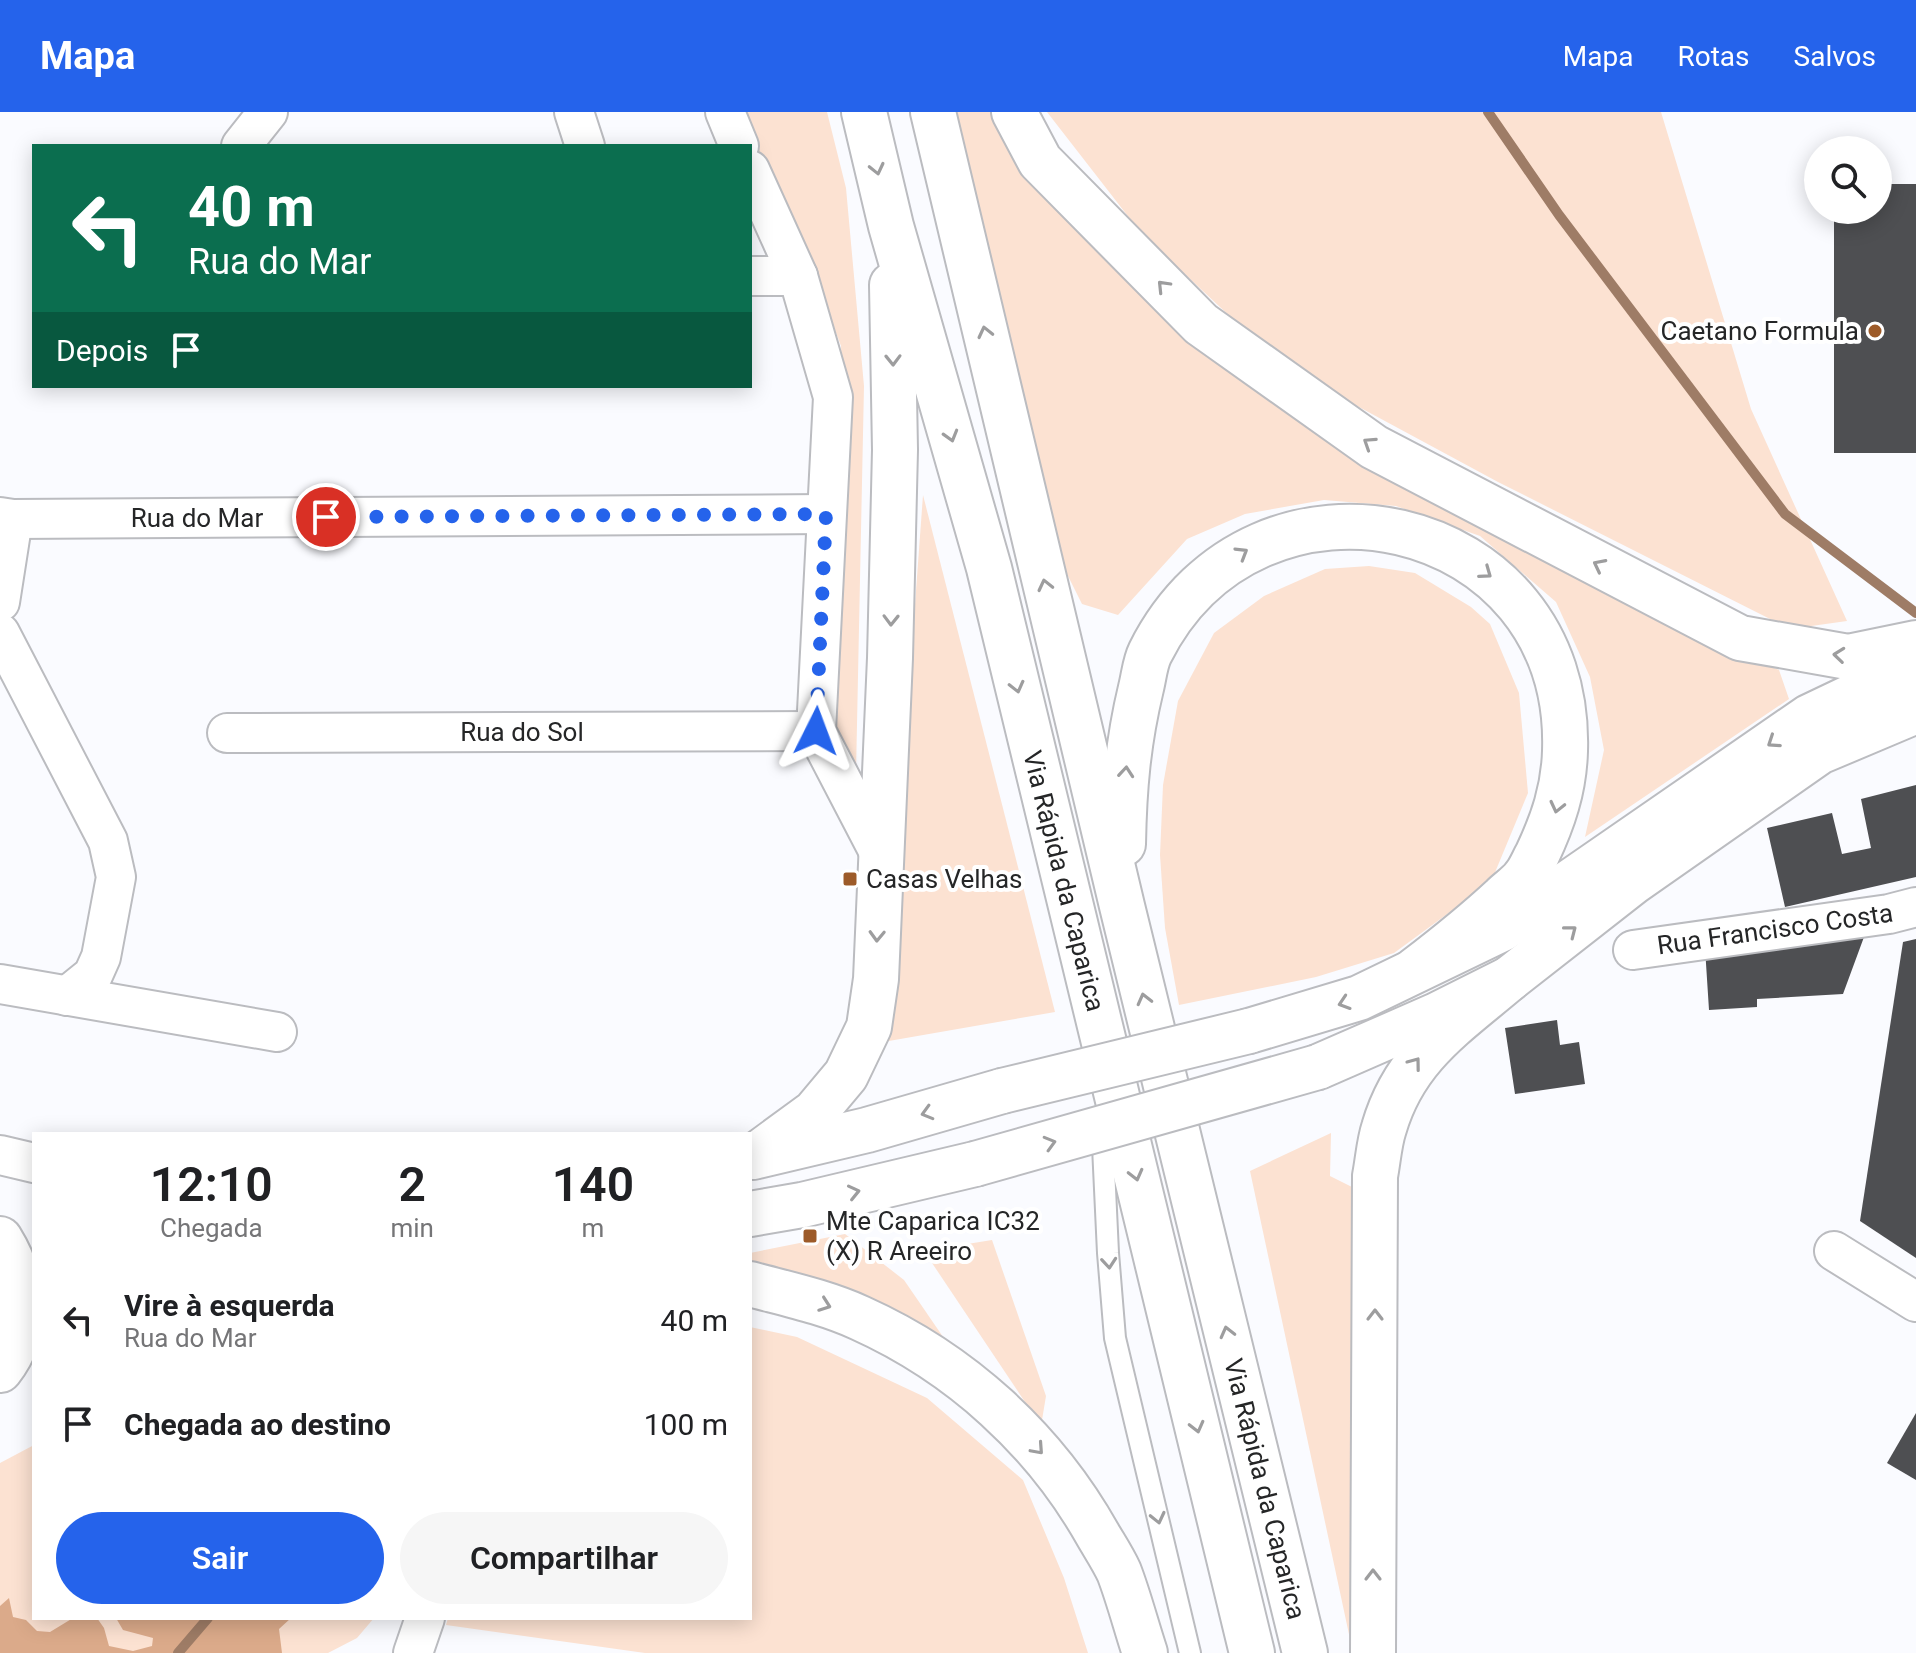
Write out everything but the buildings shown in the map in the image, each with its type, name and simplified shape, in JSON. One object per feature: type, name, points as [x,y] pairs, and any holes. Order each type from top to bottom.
[{"type":"main road","name":"Via Rápida da Caparica","points":[[864,112],[891,226],[989,568],[1252,1653]]},
{"type":"main road","name":"Via Rápida da Caparica","points":[[933,112],[1122,906],[1305,1653]]},
{"type":"main road","points":[[1014,112],[1040,161],[1201,324],[1374,447],[1740,638],[1848,657],[1916,643]]},
{"type":"main road","points":[[752,1157],[815,1112],[846,1075],[869,1027],[876,979],[890,658],[895,450],[891,226]]},
{"type":"main road","points":[[1122,906],[1124,796],[1129,735],[1149,655],[1179,604],[1219,567],[1256,545],[1305,529],[1366,526],[1420,537],[1457,552],[1496,580],[1529,617],[1554,664],[1566,717],[1565,772],[1554,820],[1526,876],[1479,920],[1415,970]]},
{"type":"main road","points":[[752,1157],[867,1130],[1002,1091],[1249,1031],[1359,998],[1502,929],[1809,717],[1916,666]]},
{"type":"main road","points":[[1373,1653],[1375,1176],[1384,1128],[1405,1077],[1425,1050],[1509,979],[1633,882],[1819,752],[1916,711]]},
{"type":"main road","points":[[752,1214],[802,1205],[975,1164],[1318,1067],[1437,1015],[1509,979]]},
{"type":"main road","points":[[0,1238],[32,1254]]},
{"type":"main road","points":[[0,1238],[21,1285],[22,1312],[7,1362],[0,1370]]},
{"type":"main road","points":[[752,1285],[814,1301],[860,1318],[928,1354],[1010,1419],[1078,1499],[1118,1571],[1145,1653]]},
{"type":"main road","points":[[0,1378],[32,1362]]},
{"type":"street","points":[[243,144],[268,112]]},
{"type":"street","points":[[574,112],[584,144]]},
{"type":"street","points":[[725,112],[738,144]]},
{"type":"street","points":[[752,174],[798,276],[833,397],[816,731],[880,854]]},
{"type":"street","points":[[752,276],[798,276]]},
{"type":"street","name":"Rua do Mar","points":[[7,518],[826,514]]},
{"type":"street","points":[[0,602],[7,518]]},
{"type":"street","points":[[0,633],[108,841],[115,865],[116,877],[101,957],[93,975],[67,996]]},
{"type":"street","name":"Rua do Sol","points":[[227,733],[816,731]]},
{"type":"street","name":"Rua Francisco Costa","points":[[1633,950],[1889,914],[1916,907]]},
{"type":"street","points":[[0,984],[277,1032]]},
{"type":"street","points":[[0,1155],[32,1163]]},
{"type":"street","points":[[1834,1251],[1916,1302]]},
{"type":"street","points":[[413,1653],[424,1620]]},
{"type":"lane","points":[[1097,1017],[1115,1338],[1190,1653]]},
{"type":"shaded area","points":[[739,112],[827,112],[846,188],[864,386],[856,773],[829,716],[846,551],[841,346],[808,258]]},
{"type":"shaded area","points":[[954,112],[991,112],[1005,135],[1180,333],[1700,638],[1779,670],[1789,699],[1585,837],[1604,750],[1590,677],[1556,602],[1480,536],[1396,506],[1324,500],[1245,514],[1187,539],[1118,615],[1082,604],[1062,564],[1008,326]]},
{"type":"shaded area","points":[[1047,112],[1661,112],[1751,409],[1847,621],[1790,629],[1498,482],[1283,366],[1141,233]]},
{"type":"shaded area","points":[[923,495],[1055,1012],[883,1042]]},
{"type":"shaded area","points":[[1369,566],[1415,573],[1471,607],[1490,624],[1519,693],[1528,793],[1491,882],[1394,953],[1316,977],[1179,1005],[1165,928],[1160,855],[1163,785],[1178,701],[1214,633],[1264,596],[1325,569]]},
{"type":"shaded area","points":[[1331,1133],[1330,1176],[1354,1188],[1357,1236],[1350,1639],[1250,1171]]},
{"type":"shaded area","points":[[845,1234],[904,1280],[950,1347],[752,1275],[752,1253]]},
{"type":"shaded area","points":[[992,1240],[1046,1396],[1041,1426],[924,1251]]},
{"type":"shaded area","points":[[752,1327],[797,1337],[927,1398],[1023,1480],[1064,1578],[1088,1653],[645,1653],[446,1625],[447,1620],[752,1620]]},
{"type":"shaded area","points":[[32,1446],[32,1620],[372,1620],[357,1638],[328,1653],[0,1653],[0,1463]]},
{"type":"shaded area","points":[[9,1598],[13,1617],[26,1620],[37,1631],[50,1632],[70,1620],[98,1620],[109,1646],[133,1651],[152,1646],[153,1638],[123,1630],[117,1620],[289,1620],[279,1629],[282,1653],[0,1653],[0,1606]]},
{"type":"waterway","points":[[1488,112],[1559,215],[1785,514],[1916,613]]},
{"type":"waterway","points":[[178,1653],[206,1620]]},
{"type":"place","name":"Caetano Formula","points":[[1875,331]]},
{"type":"place","name":"Casas Velhas","points":[[850,879]]},
{"type":"place","name":"Mte Caparica IC32 (X) R Areeiro","points":[[810,1236]]},
{"type":"route","points":[[326,517],[826,514],[816,731]]}]
